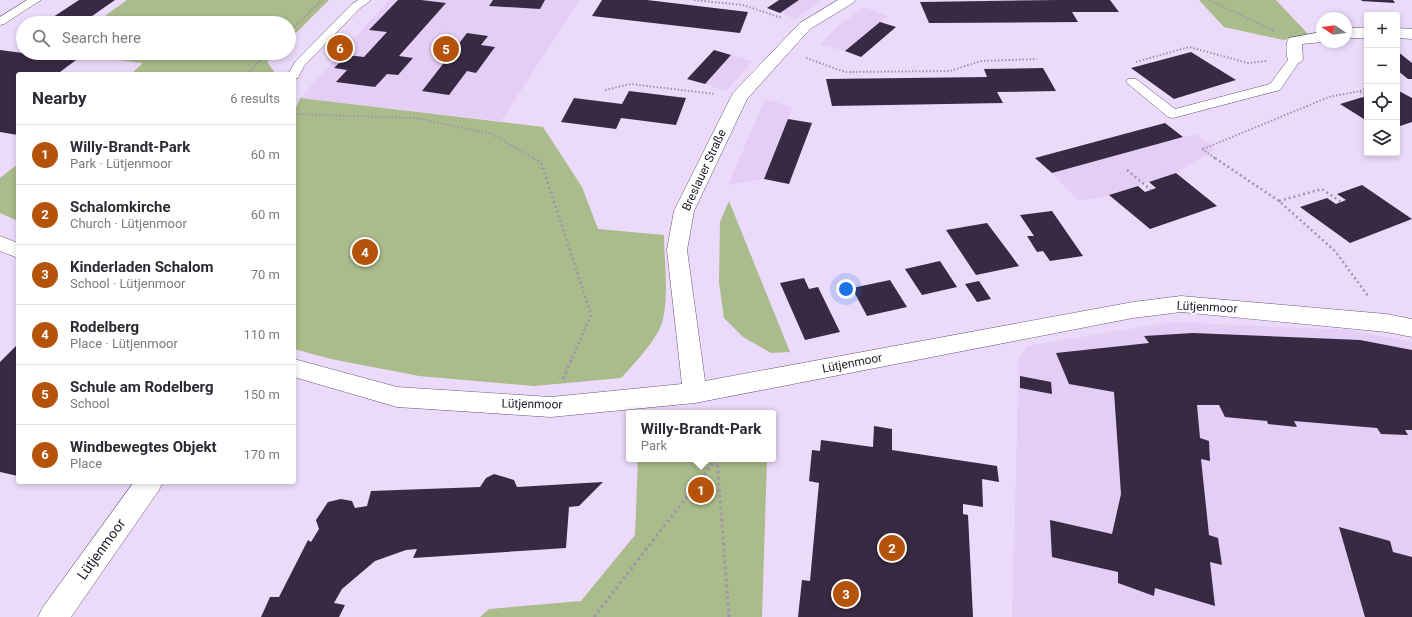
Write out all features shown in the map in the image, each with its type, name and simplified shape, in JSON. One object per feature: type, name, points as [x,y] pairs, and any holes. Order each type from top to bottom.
[{"type":"street","name":"Breslauer Straße","points":[[695,393],[677,250],[684,211],[739,97],[805,26],[848,0]]},
{"type":"street","points":[[1352,33],[1364,33]]},
{"type":"street","points":[[1400,34],[1412,34]]},
{"type":"street","points":[[1295,58],[1294,41],[1316,38]]},
{"type":"street","points":[[0,244],[16,250]]},
{"type":"street","name":"Lütjenmoor","points":[[296,369],[397,397],[551,407],[695,393],[1133,310],[1181,304],[1386,323],[1412,328]]},
{"type":"street","name":"Lütjenmoor","points":[[53,617],[149,484]]},
{"type":"lane","points":[[0,22],[35,0]]},
{"type":"lane","points":[[296,72],[299,65],[355,7],[365,0]]},
{"type":"lane","points":[[1132,82],[1173,114],[1275,87],[1295,58]]},
{"type":"path","points":[[296,25],[322,0]]},
{"type":"path","points":[[694,0],[743,5],[805,26]]},
{"type":"path","points":[[1209,0],[1294,41]]},
{"type":"path","points":[[1129,63],[1189,47],[1248,63],[1295,58]]},
{"type":"path","points":[[782,50],[844,72],[950,71],[981,60],[1037,59]]},
{"type":"path","points":[[248,72],[261,60]]},
{"type":"path","points":[[605,90],[631,84],[739,97]]},
{"type":"path","points":[[1364,89],[1328,97],[1202,149],[1279,201],[1335,250],[1386,323]]},
{"type":"path","points":[[1360,91],[1364,93]]},
{"type":"path","points":[[296,114],[416,118],[492,134],[541,162],[591,315],[551,407]]},
{"type":"path","points":[[1127,170],[1151,190]]},
{"type":"path","points":[[1279,201],[1322,189],[1341,202]]},
{"type":"path","points":[[594,617],[714,462]]},
{"type":"path","points":[[716,462],[729,617]]},
{"type":"shaded area","points":[[389,0],[580,0],[501,121],[300,98]]},
{"type":"shaded area","points":[[799,0],[823,0],[795,19],[780,13]]},
{"type":"shaded area","points":[[864,7],[888,16],[845,51],[820,44],[838,26]]},
{"type":"shaded area","points":[[731,55],[753,61],[726,91],[705,84]]},
{"type":"shaded area","points":[[765,99],[793,107],[764,179],[728,185]]},
{"type":"shaded area","points":[[1196,134],[1215,149],[1176,173],[1109,195],[1079,201],[1052,173]]},
{"type":"shaded area","points":[[1172,322],[1348,330],[1412,342],[1412,617],[1012,617],[1019,359],[1027,346]]},
{"type":"green space","points":[[127,0],[329,0],[296,33],[296,16],[105,16]]},
{"type":"green space","points":[[1199,0],[1276,0],[1308,34],[1284,40],[1224,27]]},
{"type":"green space","points":[[117,60],[269,60],[267,62],[274,72],[133,72],[143,63]]},
{"type":"green space","points":[[300,98],[543,127],[582,187],[598,229],[664,235],[666,298],[662,323],[658,332],[641,356],[621,378],[534,386],[419,376],[331,359],[296,350],[296,107]]},
{"type":"green space","points":[[16,166],[16,220],[0,213],[0,178]]},
{"type":"green space","points":[[729,201],[790,352],[771,353],[743,337],[724,318],[719,283],[720,222]]},
{"type":"green space","points":[[638,462],[767,462],[762,617],[480,617],[489,609],[581,601],[635,535]]},
{"type":"building","points":[[79,0],[115,0],[92,16],[55,16]]},
{"type":"building","points":[[398,0],[421,0],[446,3],[399,56],[413,58],[398,75],[387,74],[375,87],[336,82],[347,70],[334,68],[347,55],[364,57],[387,32],[369,30]]},
{"type":"building","points":[[493,0],[545,0],[540,9],[489,6]]},
{"type":"building","points":[[602,0],[647,0],[748,12],[740,33],[592,16]]},
{"type":"building","points":[[779,0],[799,0],[780,13],[767,8]]},
{"type":"building","points":[[1110,0],[1119,12],[1072,12],[1078,22],[929,23],[920,2]]},
{"type":"building","points":[[1393,0],[1395,3],[1361,1]]},
{"type":"building","points":[[880,22],[896,27],[861,57],[845,51]]},
{"type":"building","points":[[467,33],[488,36],[481,45],[495,47],[476,73],[467,71],[449,95],[422,91]]},
{"type":"building","points":[[0,50],[16,52],[16,60],[76,60],[60,72],[16,72],[16,135],[0,132]]},
{"type":"building","points":[[714,50],[731,55],[705,84],[687,79]]},
{"type":"building","points":[[1191,52],[1236,80],[1174,99],[1131,68]]},
{"type":"building","points":[[1400,53],[1412,63],[1412,79],[1408,79],[1400,72]]},
{"type":"building","points":[[1043,68],[1056,91],[997,92],[1003,103],[832,106],[826,79],[987,77],[984,69]]},
{"type":"building","points":[[629,91],[686,98],[676,125],[621,118],[616,129],[561,122],[574,98],[622,104]]},
{"type":"building","points":[[1400,92],[1412,98],[1412,122],[1400,126]]},
{"type":"building","points":[[1363,97],[1364,119],[1340,104]]},
{"type":"building","points":[[788,119],[812,123],[789,184],[764,179]]},
{"type":"building","points":[[1165,123],[1183,137],[1052,173],[1035,158]]},
{"type":"building","points":[[1176,173],[1217,206],[1150,229],[1109,195],[1138,186],[1145,192],[1156,188],[1149,182]]},
{"type":"building","points":[[1362,185],[1412,219],[1350,243],[1300,207],[1327,198],[1336,204],[1346,200],[1337,194]]},
{"type":"building","points":[[1052,211],[1083,256],[1050,261],[1043,251],[1037,252],[1027,236],[1034,236],[1020,215]]},
{"type":"building","points":[[987,223],[1019,266],[976,275],[946,230]]},
{"type":"building","points":[[940,261],[957,287],[922,295],[905,269]]},
{"type":"building","points":[[804,278],[809,289],[818,287],[840,332],[805,340],[780,283]]},
{"type":"building","points":[[890,280],[907,307],[867,316],[852,288]]},
{"type":"building","points":[[979,281],[991,299],[977,302],[965,284]]},
{"type":"building","points":[[1193,333],[1360,340],[1412,350],[1412,430],[1405,430],[1408,435],[1381,434],[1377,428],[1294,421],[1297,427],[1268,424],[1267,421],[1225,417],[1219,405],[1197,405],[1200,438],[1209,441],[1210,461],[1201,459],[1209,535],[1218,538],[1222,565],[1210,562],[1215,606],[1155,588],[1154,596],[1118,583],[1118,572],[1052,557],[1050,520],[1112,534],[1121,494],[1114,392],[1069,384],[1056,353],[1149,343],[1144,336]]},
{"type":"building","points":[[16,346],[16,476],[0,472],[0,362]]},
{"type":"building","points":[[1020,376],[1051,382],[1052,394],[1020,388]]},
{"type":"building","points":[[874,426],[892,429],[892,450],[997,466],[999,482],[982,479],[983,507],[963,504],[963,514],[968,515],[973,617],[798,617],[802,580],[810,581],[819,483],[809,481],[812,450],[820,451],[821,440],[873,447]]},
{"type":"building","points":[[494,474],[514,480],[517,487],[603,482],[579,506],[569,507],[566,548],[413,558],[417,549],[406,550],[375,561],[342,589],[334,603],[345,605],[339,617],[261,617],[270,597],[279,597],[308,540],[311,542],[319,529],[316,520],[328,502],[341,499],[352,501],[355,508],[367,506],[371,491],[480,487],[486,478]]},
{"type":"building","points":[[1339,527],[1390,541],[1393,552],[1412,557],[1412,617],[1365,617]]},
{"type":"place","name":"Windbewegtes Objekt","points":[[340,48]]},
{"type":"place","name":"Schule am Rodelberg","points":[[446,49]]},
{"type":"place","name":"Rodelberg","points":[[365,252]]},
{"type":"place","name":"Willy-Brandt-Park","points":[[701,490]]},
{"type":"place","name":"Schalomkirche","points":[[892,548]]},
{"type":"place","name":"Kinderladen Schalom","points":[[846,594]]}]
